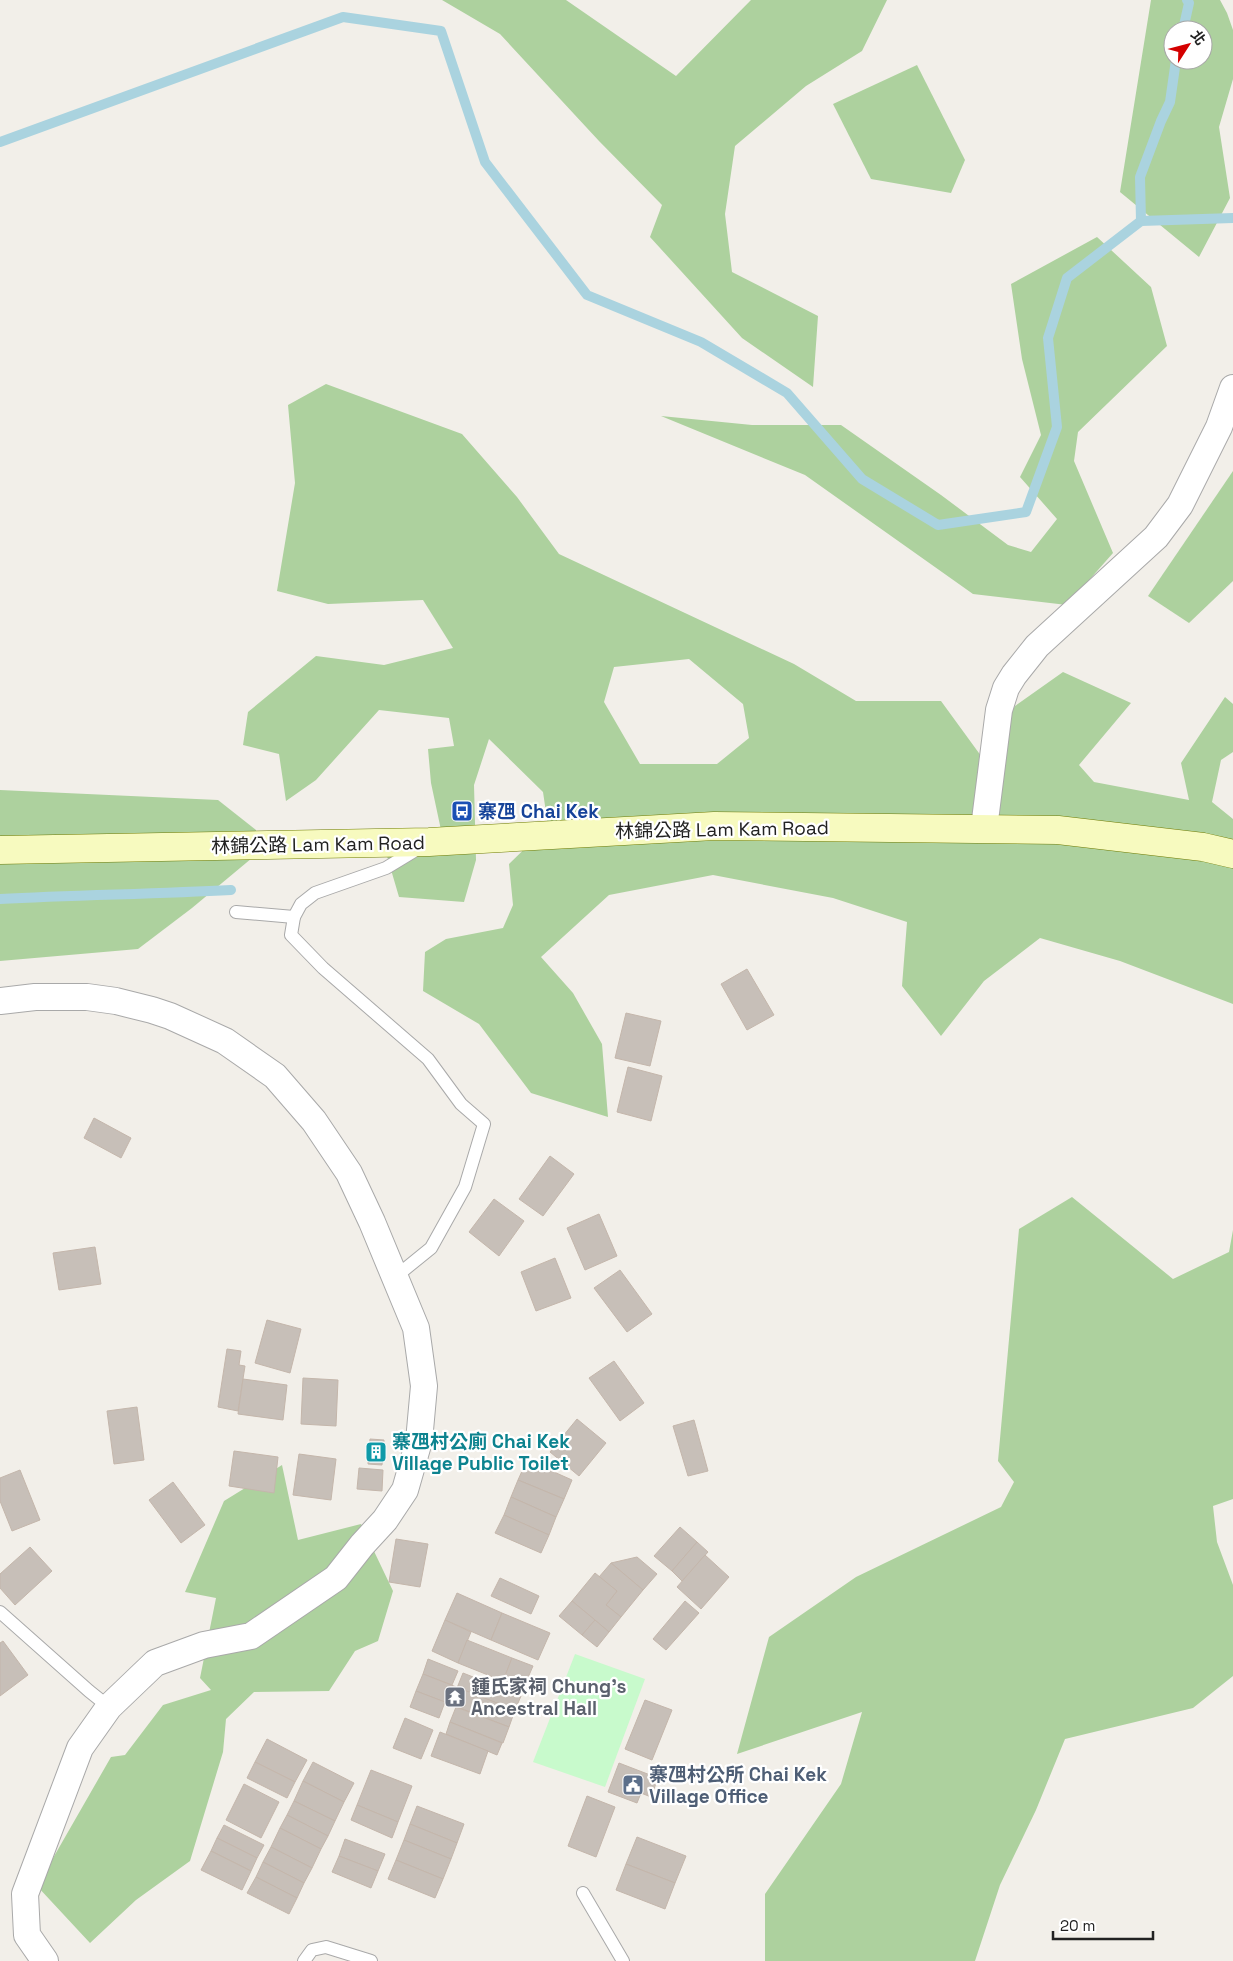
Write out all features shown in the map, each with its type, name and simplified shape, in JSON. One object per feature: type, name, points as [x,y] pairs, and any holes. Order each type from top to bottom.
[{"type":"main road","name":"林錦公路 Lam Kam Road","points":[[0,850],[430,842],[714,826],[1058,830],[1202,847],[1233,854]]},
{"type":"street","points":[[984,828],[999,710],[1006,688],[1037,646],[1156,537],[1180,505],[1219,427],[1233,388]]},
{"type":"street","points":[[0,1001],[35,997],[86,997],[116,1001],[152,1010],[170,1016],[225,1041],[275,1076],[314,1121],[349,1173],[372,1222],[416,1328],[424,1386],[419,1441],[405,1490],[385,1520],[336,1578],[251,1636],[204,1645],[155,1663],[109,1707],[80,1748],[25,1894],[27,1935],[45,1961]]},
{"type":"lane","points":[[394,1278],[431,1248],[465,1187],[484,1124],[461,1104],[428,1060],[323,968],[291,935],[294,916],[301,904],[314,893],[386,868],[430,842]]},
{"type":"lane","points":[[236,912],[294,916]]},
{"type":"lane","points":[[0,1612],[109,1707]]},
{"type":"lane","points":[[583,1893],[623,1961]]},
{"type":"lane","points":[[304,1961],[312,1950],[326,1947],[371,1961]]},
{"type":"green space","points":[[442,0],[566,0],[676,76],[751,0],[887,0],[862,51],[806,86],[735,146],[725,214],[732,272],[818,316],[813,387],[742,338],[650,237],[662,205],[599,141],[500,34]]},
{"type":"green space","points":[[1151,0],[1220,0],[1233,30],[1233,79],[1219,127],[1230,198],[1199,257],[1120,192]]},
{"type":"green space","points":[[917,65],[965,160],[951,193],[871,179],[833,104]]},
{"type":"green space","points":[[1097,237],[1151,287],[1167,346],[1078,432],[1074,461],[1113,553],[1067,605],[973,594],[805,475],[661,416],[752,425],[841,425],[941,495],[1008,545],[1031,552],[1057,519],[1020,477],[1041,435],[1022,359],[1011,284]]},
{"type":"green space","points":[[326,384],[462,434],[517,497],[559,554],[794,664],[856,701],[941,701],[984,760],[1015,706],[1063,672],[1131,703],[1079,765],[1094,782],[1189,800],[1181,763],[1225,697],[1233,704],[1233,752],[1221,760],[1212,802],[1233,819],[1233,1004],[1120,961],[1040,938],[984,981],[941,1036],[902,986],[907,922],[833,898],[713,875],[609,895],[541,957],[573,993],[602,1044],[608,1117],[531,1093],[479,1024],[423,991],[425,952],[446,939],[503,928],[513,905],[509,864],[548,826],[543,792],[489,739],[474,785],[476,860],[464,902],[399,897],[387,856],[441,830],[431,783],[428,749],[454,746],[449,718],[379,710],[316,780],[286,801],[279,754],[243,745],[248,712],[316,656],[384,665],[453,648],[423,600],[328,604],[277,591],[295,483],[288,405]],"holes":[[[689,659],[743,704],[749,738],[717,764],[640,764],[604,702],[614,667]]]},
{"type":"green space","points":[[1233,471],[1233,581],[1189,623],[1148,596]]},
{"type":"green space","points":[[0,790],[218,800],[256,830],[252,858],[192,908],[138,949],[0,961]]},
{"type":"green space","points":[[1072,1197],[1173,1279],[1229,1252],[1233,1230],[1233,1499],[1213,1506],[1217,1542],[1233,1585],[1233,1676],[1193,1708],[1065,1739],[1036,1810],[1000,1885],[975,1961],[765,1961],[765,1894],[841,1784],[862,1712],[737,1754],[769,1637],[856,1577],[1001,1507],[1014,1482],[998,1461],[1019,1229]]},
{"type":"green space","points":[[282,1465],[298,1540],[361,1524],[393,1591],[378,1641],[355,1651],[329,1691],[254,1692],[226,1719],[223,1752],[190,1861],[136,1900],[90,1943],[37,1886],[111,1757],[125,1755],[163,1705],[211,1690],[200,1678],[216,1598],[185,1592],[224,1501]]},
{"type":"green space","points":[[575,1654],[645,1679],[605,1787],[533,1762]]},
{"type":"building","points":[[747,969],[774,1015],[747,1030],[721,984]]},
{"type":"building","points":[[626,1013],[661,1021],[650,1066],[615,1058]]},
{"type":"building","points":[[628,1067],[662,1076],[651,1121],[617,1112]]},
{"type":"building","points":[[94,1118],[131,1138],[121,1158],[84,1138]]},
{"type":"building","points":[[550,1156],[574,1174],[543,1216],[519,1199]]},
{"type":"building","points":[[494,1199],[524,1221],[499,1256],[469,1232]]},
{"type":"building","points":[[599,1214],[617,1256],[585,1270],[567,1228]]},
{"type":"building","points":[[95,1247],[101,1284],[59,1290],[53,1253]]},
{"type":"building","points":[[555,1258],[571,1298],[536,1311],[521,1272]]},
{"type":"building","points":[[620,1270],[652,1314],[627,1332],[594,1288]]},
{"type":"building","points":[[267,1320],[301,1329],[290,1373],[255,1363]]},
{"type":"building","points":[[227,1349],[241,1351],[239,1365],[245,1366],[238,1411],[218,1407]]},
{"type":"building","points":[[614,1361],[644,1403],[620,1421],[589,1378]]},
{"type":"building","points":[[303,1378],[338,1380],[336,1426],[301,1424]]},
{"type":"building","points":[[243,1379],[287,1385],[283,1420],[238,1414]]},
{"type":"building","points":[[137,1407],[144,1460],[114,1464],[107,1411]]},
{"type":"building","points":[[577,1419],[606,1443],[579,1476],[550,1452]]},
{"type":"building","points":[[694,1420],[708,1471],[688,1476],[673,1426]]},
{"type":"building","name":"寨乪村公廁 Chai Kek Village Public Toilet","points":[[370,1439],[384,1440],[382,1465],[368,1464]]},
{"type":"building","points":[[234,1451],[278,1457],[274,1493],[229,1486]]},
{"type":"building","points":[[299,1454],[336,1459],[331,1500],[293,1495]]},
{"type":"building","points":[[527,1460],[572,1480],[564,1499],[518,1480]]},
{"type":"building","points":[[359,1468],[383,1470],[382,1491],[357,1489]]},
{"type":"building","points":[[20,1470],[40,1520],[12,1531],[0,1501],[0,1478]]},
{"type":"building","points":[[518,1480],[564,1499],[556,1517],[511,1497]]},
{"type":"building","points":[[173,1482],[205,1525],[181,1543],[149,1500]]},
{"type":"building","points":[[511,1497],[556,1517],[549,1535],[504,1515]]},
{"type":"building","points":[[504,1515],[549,1535],[541,1553],[495,1533]]},
{"type":"building","points":[[680,1527],[697,1542],[672,1571],[654,1556]]},
{"type":"building","points":[[396,1539],[428,1544],[420,1587],[389,1582]]},
{"type":"building","points":[[697,1542],[708,1552],[682,1581],[672,1571]]},
{"type":"building","points":[[30,1547],[52,1571],[15,1605],[0,1588],[0,1574]]},
{"type":"building","points":[[705,1555],[729,1577],[701,1609],[677,1587]]},
{"type":"building","points":[[637,1557],[657,1574],[643,1590],[611,1563]]},
{"type":"building","points":[[611,1563],[643,1590],[621,1617],[606,1605],[617,1591],[599,1577]]},
{"type":"building","points":[[595,1573],[617,1591],[606,1605],[621,1617],[609,1632],[572,1601]]},
{"type":"building","points":[[500,1578],[539,1596],[531,1614],[491,1596]]},
{"type":"building","points":[[457,1593],[502,1613],[491,1640],[445,1620]]},
{"type":"building","points":[[572,1601],[595,1620],[582,1635],[559,1616]]},
{"type":"building","points":[[685,1601],[699,1613],[666,1650],[653,1639]]},
{"type":"building","points":[[502,1613],[550,1633],[538,1660],[491,1640]]},
{"type":"building","points":[[445,1620],[471,1632],[458,1663],[432,1651]]},
{"type":"building","points":[[595,1620],[609,1632],[597,1647],[582,1635]]},
{"type":"building","points":[[467,1640],[512,1658],[503,1681],[458,1663]]},
{"type":"building","points":[[3,1641],[28,1675],[0,1696],[0,1643]]},
{"type":"building","points":[[512,1658],[533,1666],[523,1689],[503,1681]]},
{"type":"building","points":[[428,1659],[458,1671],[452,1685],[423,1674]]},
{"type":"building","points":[[463,1673],[521,1696],[515,1710],[457,1688]]},
{"type":"building","name":"鍾氏家祠 Chung's Ancestral Hall","points":[[423,1674],[515,1710],[509,1727],[416,1691]]},
{"type":"building","points":[[416,1691],[445,1702],[439,1718],[410,1707]]},
{"type":"building","points":[[645,1700],[672,1710],[652,1760],[625,1749]]},
{"type":"building","points":[[456,1707],[509,1727],[503,1743],[450,1722]]},
{"type":"building","points":[[405,1718],[433,1730],[421,1759],[393,1748]]},
{"type":"building","points":[[450,1722],[502,1743],[497,1755],[446,1734]]},
{"type":"building","points":[[440,1732],[488,1751],[480,1774],[431,1756]]},
{"type":"building","points":[[267,1739],[307,1760],[295,1782],[255,1762]]},
{"type":"building","points":[[255,1762],[295,1782],[287,1798],[247,1778]]},
{"type":"building","points":[[313,1762],[354,1783],[344,1802],[303,1781]]},
{"type":"building","name":"寨乪村公所 Chai Kek Village Office","points":[[619,1763],[658,1778],[651,1797],[641,1793],[637,1803],[608,1792]]},
{"type":"building","points":[[371,1770],[412,1786],[398,1822],[357,1805]]},
{"type":"building","points":[[303,1781],[344,1802],[335,1821],[294,1801]]},
{"type":"building","points":[[244,1784],[279,1802],[261,1838],[226,1820]]},
{"type":"building","points":[[587,1796],[615,1807],[596,1857],[568,1846]]},
{"type":"building","points":[[294,1801],[335,1821],[328,1836],[287,1815]]},
{"type":"building","points":[[357,1805],[398,1822],[392,1838],[351,1820]]},
{"type":"building","points":[[417,1806],[464,1824],[457,1843],[410,1824]]},
{"type":"building","points":[[287,1815],[328,1836],[321,1849],[280,1828]]},
{"type":"building","points":[[410,1824],[457,1843],[451,1859],[404,1840]]},
{"type":"building","points":[[224,1825],[264,1845],[257,1858],[217,1838]]},
{"type":"building","points":[[280,1828],[321,1849],[312,1868],[271,1847]]},
{"type":"building","points":[[637,1837],[686,1856],[675,1883],[626,1864]]},
{"type":"building","points":[[217,1838],[257,1858],[251,1871],[211,1851]]},
{"type":"building","points":[[345,1839],[385,1854],[378,1871],[339,1856]]},
{"type":"building","points":[[404,1840],[451,1859],[443,1879],[396,1860]]},
{"type":"building","points":[[271,1847],[312,1868],[304,1883],[263,1862]]},
{"type":"building","points":[[211,1851],[251,1871],[242,1890],[201,1870]]},
{"type":"building","points":[[339,1856],[378,1871],[371,1888],[332,1872]]},
{"type":"building","points":[[396,1860],[443,1879],[435,1898],[388,1879]]},
{"type":"building","points":[[263,1862],[304,1883],[297,1898],[256,1877]]},
{"type":"building","points":[[626,1864],[675,1883],[665,1909],[616,1890]]},
{"type":"building","points":[[256,1877],[297,1898],[289,1914],[247,1893]]},
{"type":"waterway","points":[[1185,20],[1189,3],[1187,0]]},
{"type":"waterway","points":[[0,142],[343,17],[441,31],[485,162],[587,295],[701,342],[787,393],[862,479],[938,525],[1026,512],[1057,427],[1048,338],[1067,278],[1141,221],[1233,218]]},
{"type":"waterway","points":[[1141,221],[1140,177],[1170,102],[1175,70]]},
{"type":"waterway","points":[[0,899],[231,890]]},
{"type":"place","name":"寨乪 Chai Kek","points":[[462,811]]},
{"type":"place","name":"寨乪村公廁 Chai Kek Village Public Toilet","points":[[376,1452]]},
{"type":"place","name":"鍾氏家祠 Chung's Ancestral Hall","points":[[455,1697]]},
{"type":"place","name":"寨乪村公所 Chai Kek Village Office","points":[[633,1785]]}]
